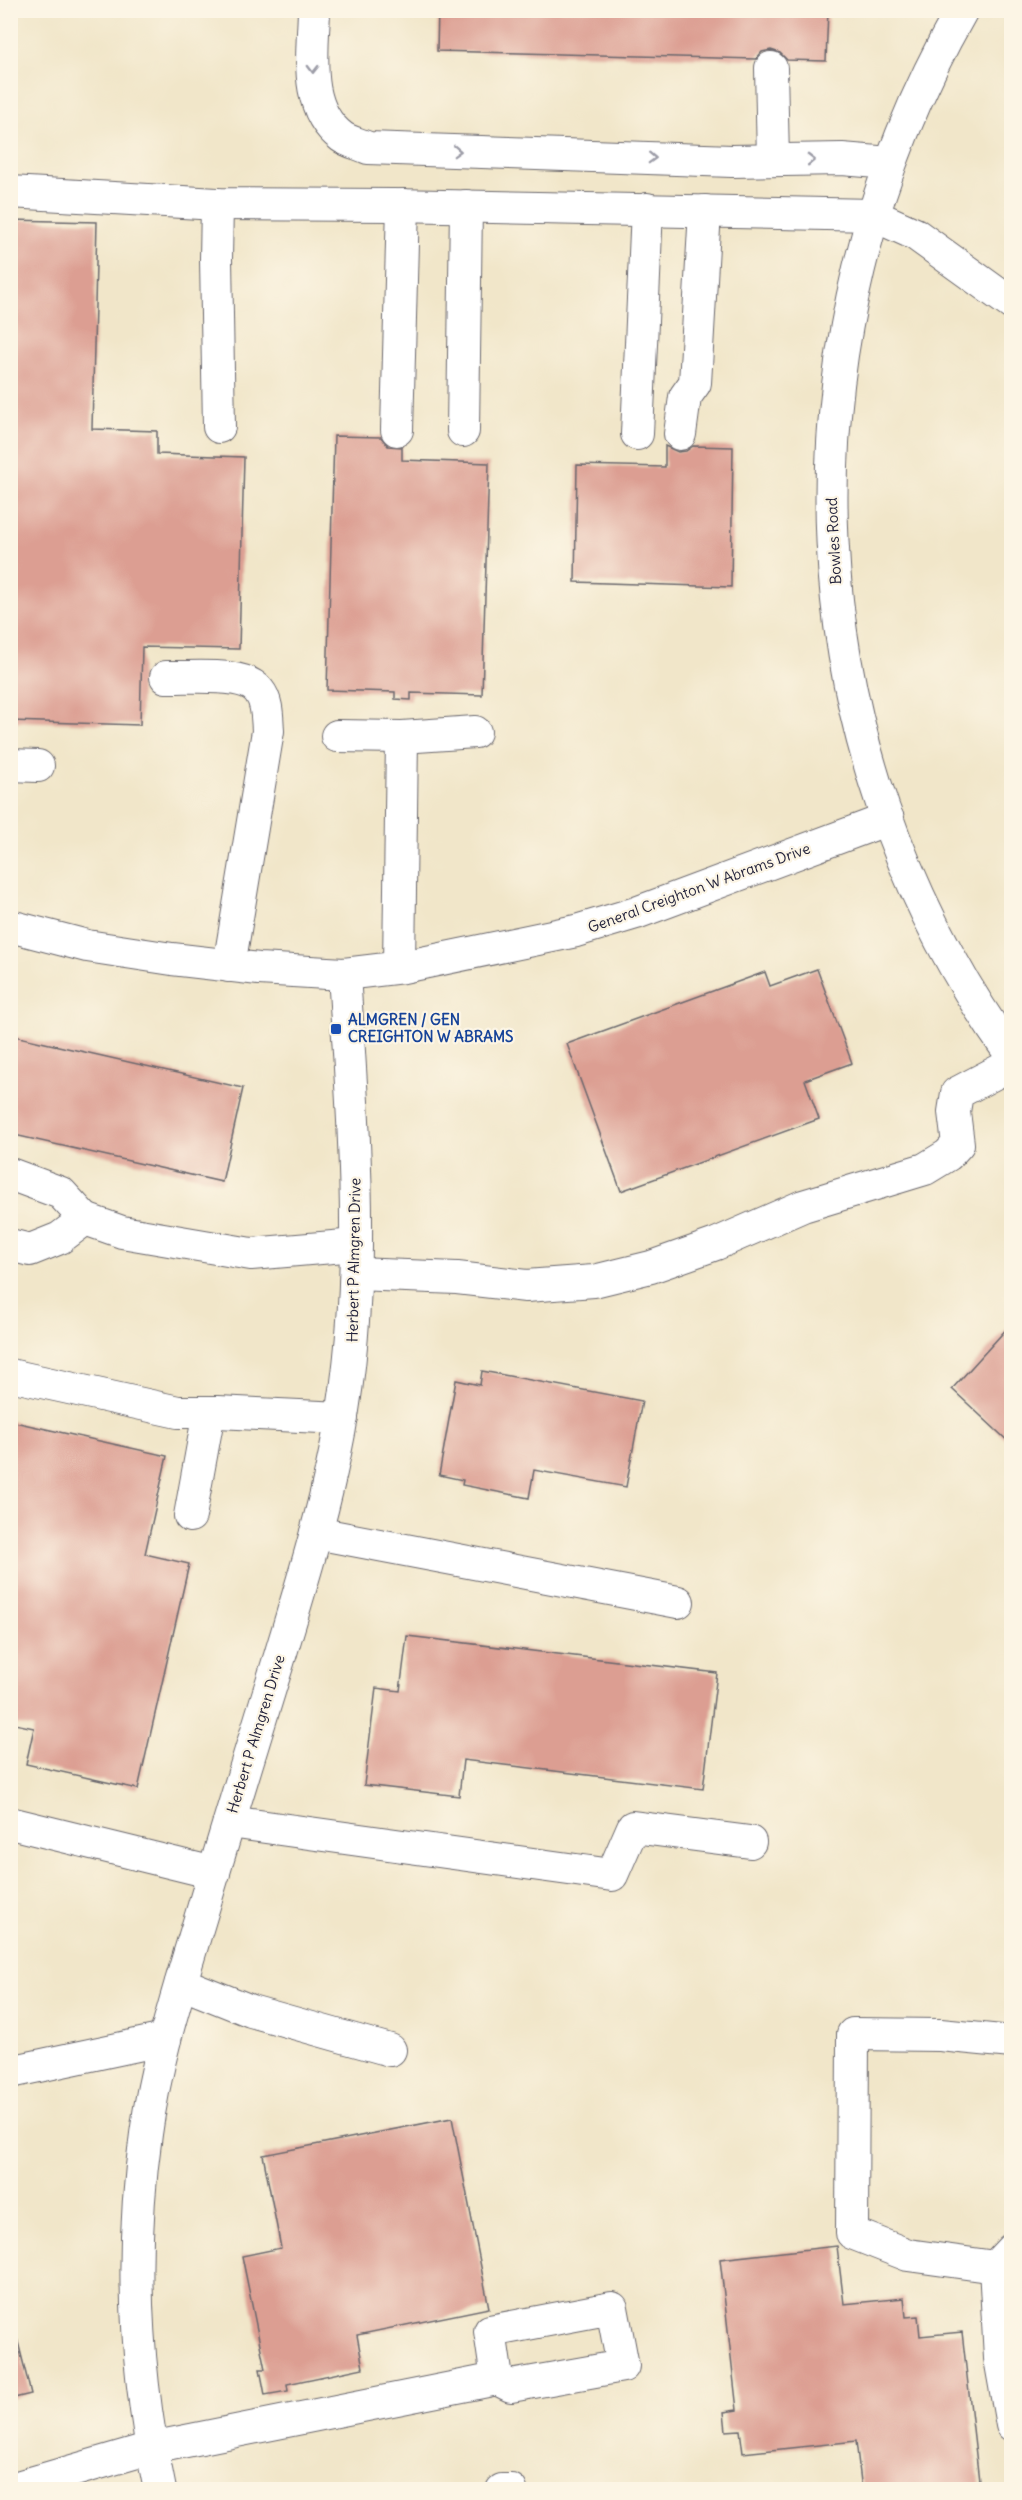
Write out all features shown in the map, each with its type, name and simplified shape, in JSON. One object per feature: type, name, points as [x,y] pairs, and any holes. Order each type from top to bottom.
[{"type":"street","points":[[314,10],[313,79],[319,111],[342,137],[368,148],[773,160],[842,159],[890,163]]},
{"type":"street","name":"Bowles Road","points":[[962,10],[934,64],[890,163],[855,278],[839,372],[833,438],[831,516],[837,594],[847,674],[877,788],[919,896],[943,946],[984,1016],[1011,1056]]},
{"type":"street","points":[[771,68],[773,160]]},
{"type":"street","points":[[10,192],[217,204],[403,205],[873,214],[915,234],[1011,304]]},
{"type":"street","points":[[217,204],[219,427]]},
{"type":"street","points":[[397,430],[403,205]]},
{"type":"street","points":[[463,431],[466,206]]},
{"type":"street","points":[[637,435],[647,209]]},
{"type":"street","points":[[680,434],[685,397],[695,383],[705,211]]},
{"type":"street","points":[[166,677],[243,679],[259,690],[266,706],[268,731],[229,966]]},
{"type":"street","points":[[337,736],[402,737],[475,732]]},
{"type":"street","points":[[399,967],[402,737]]},
{"type":"street","name":"General Creighton W Abrams Drive","points":[[10,926],[87,946],[229,966],[344,974],[399,967],[576,931],[636,913],[888,819]]},
{"type":"street","name":"Herbert P Almgren Drive","points":[[160,2490],[151,2448],[137,2339],[135,2255],[146,2133],[165,2039],[180,1983],[316,1533],[342,1418],[352,1348],[356,1260],[356,1192],[344,974]]},
{"type":"street","points":[[10,1174],[61,1192],[85,1219],[122,1233],[251,1254],[356,1260],[457,1278],[526,1286],[594,1281],[651,1268],[716,1244],[803,1206],[925,1169],[948,1155],[957,1144],[954,1112],[957,1093],[1011,1064]]},
{"type":"street","points":[[10,1245],[30,1250],[60,1238],[85,1219]]},
{"type":"street","points":[[10,1375],[177,1413],[209,1412],[342,1418]]},
{"type":"street","points":[[190,1516],[209,1412]]},
{"type":"street","points":[[316,1533],[678,1602]]},
{"type":"street","points":[[230,1822],[612,1875],[633,1827],[750,1842]]},
{"type":"street","points":[[10,1823],[214,1873]]},
{"type":"street","points":[[180,1983],[251,2011],[390,2050]]},
{"type":"street","points":[[1011,2042],[940,2035],[853,2034],[852,2233],[908,2255],[1003,2258],[1000,2358],[1011,2425]]},
{"type":"street","points":[[10,2072],[165,2039]]},
{"type":"street","points":[[10,2489],[151,2448],[497,2379]]},
{"type":"street","points":[[502,2490],[509,2488],[511,2490]]},
{"type":"building","points":[[438,10],[828,10],[826,61],[787,60],[780,53],[771,50],[762,52],[756,59],[437,51]]},
{"type":"building","points":[[10,220],[97,222],[92,429],[157,431],[157,454],[244,457],[239,649],[142,647],[140,725],[10,721]]},
{"type":"building","points":[[334,436],[381,437],[388,446],[402,447],[402,460],[489,463],[482,695],[411,693],[411,700],[395,699],[395,692],[327,690]]},
{"type":"building","points":[[665,446],[678,452],[686,451],[693,446],[733,447],[731,587],[575,582],[577,465],[665,467]]},
{"type":"building","points":[[817,969],[852,1063],[805,1080],[819,1119],[621,1191],[567,1044],[765,972],[770,986]]},
{"type":"building","points":[[10,1035],[243,1088],[222,1182],[10,1134]]},
{"type":"building","points":[[1011,1324],[1011,1444],[952,1389]]},
{"type":"building","points":[[482,1371],[642,1401],[626,1487],[534,1470],[529,1498],[462,1485],[463,1480],[439,1475],[456,1380],[480,1385]]},
{"type":"building","points":[[10,1421],[167,1456],[145,1554],[189,1564],[138,1789],[26,1764],[34,1728],[10,1723]]},
{"type":"building","points":[[407,1636],[717,1673],[703,1789],[463,1760],[459,1796],[364,1785],[376,1688],[400,1691]]},
{"type":"building","points":[[452,2118],[489,2308],[357,2335],[363,2368],[287,2384],[288,2391],[265,2395],[260,2369],[265,2369],[242,2256],[281,2248],[263,2155]]},
{"type":"building","points":[[837,2246],[844,2304],[904,2298],[906,2317],[918,2316],[920,2336],[962,2332],[980,2490],[862,2490],[856,2441],[743,2453],[740,2430],[726,2431],[724,2412],[737,2410],[720,2259]]},
{"type":"building","points":[[17,2338],[31,2394],[10,2399],[10,2339]]},
{"type":"place","name":"ALMGREN / GEN CREIGHTON W ABRAMS","points":[[336,1029]]}]
